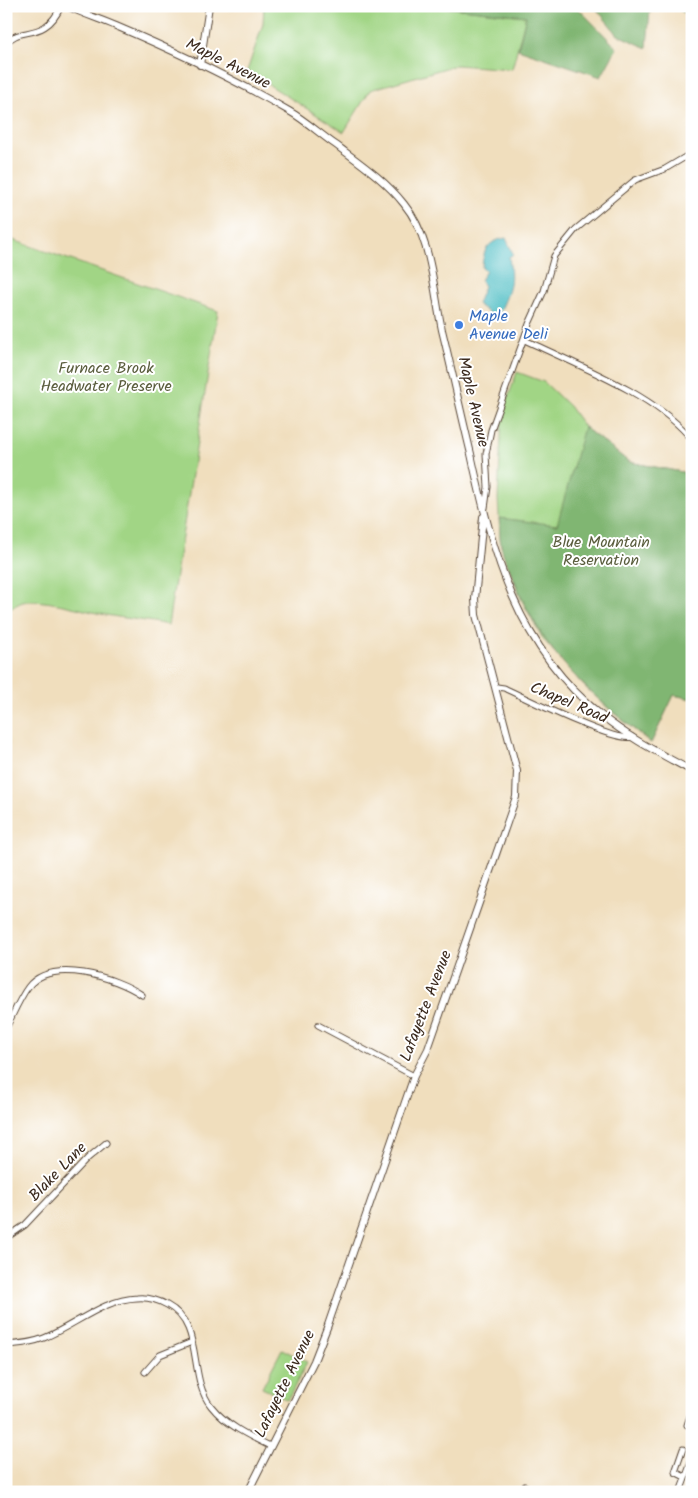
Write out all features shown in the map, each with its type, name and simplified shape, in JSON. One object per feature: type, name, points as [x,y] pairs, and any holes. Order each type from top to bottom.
[{"type":"street","points":[[6,44],[13,37],[42,30],[53,21],[61,6]]},
{"type":"street","name":"Maple Avenue","points":[[67,6],[200,64],[289,111],[392,189],[412,215],[427,248],[438,311],[484,513],[495,554],[514,605],[558,673],[586,702],[632,737],[692,771]]},
{"type":"street","points":[[200,64],[209,6]]},
{"type":"street","points":[[484,513],[488,487],[486,454],[489,436],[497,408],[525,340],[529,324],[544,291],[554,256],[566,239],[634,180],[665,169],[692,153]]},
{"type":"street","points":[[525,340],[646,400],[674,420],[688,435]]},
{"type":"street","name":"Lafayette Avenue","points":[[248,1492],[314,1361],[328,1325],[414,1076],[428,1049],[516,797],[517,770],[497,687],[482,642],[475,600],[484,513]]},
{"type":"street","name":"Chapel Road","points":[[497,687],[504,688],[598,729],[625,738],[632,737]]},
{"type":"street","points":[[6,1028],[28,986],[46,975],[63,970],[84,973],[131,988],[142,995]]},
{"type":"street","points":[[318,1026],[414,1076]]},
{"type":"street","name":"Blake Lane","points":[[6,1238],[25,1225],[88,1158],[106,1143]]},
{"type":"street","points":[[6,1345],[43,1338],[119,1301],[138,1298],[160,1301],[178,1313],[187,1325],[202,1389],[211,1407],[230,1425],[270,1446]]},
{"type":"street","points":[[146,1372],[160,1355],[192,1342]]},
{"type":"street","points":[[692,1410],[687,1425],[692,1426]]},
{"type":"street","points":[[683,1449],[675,1472],[685,1477]]},
{"type":"street","points":[[680,1492],[692,1460]]},
{"type":"green space","points":[[264,6],[434,6],[526,16],[512,69],[456,65],[370,90],[344,132],[247,71],[263,24]]},
{"type":"green space","points":[[434,6],[576,6],[617,48],[601,77],[518,49],[526,16]]},
{"type":"green space","points":[[594,6],[646,6],[650,9],[647,48],[618,35]]},
{"type":"green space","points":[[677,6],[692,6],[692,18],[677,8]]},
{"type":"green space","name":"Furnace Brook Headwater Preserve","points":[[10,239],[218,311],[168,625],[106,615],[39,601],[20,603],[6,614],[6,243]]},
{"type":"green space","name":"Blue Mountain Reservation","points":[[517,372],[544,382],[569,406],[584,427],[629,462],[692,474],[692,699],[674,695],[651,743],[611,711],[583,685],[543,639],[521,599],[501,546],[498,499],[502,415]]},
{"type":"green space","name":"Blue Mountain Reservation","points":[[584,427],[629,462],[692,474],[692,699],[674,695],[651,743],[589,690],[555,652],[526,607],[505,559],[501,545],[499,518],[557,525]]},
{"type":"green space","points":[[282,1349],[307,1362],[288,1400],[262,1388]]},
{"type":"water","points":[[506,238],[513,254],[509,257],[510,287],[499,314],[494,313],[492,315],[477,304],[484,286],[480,280],[486,271],[482,268],[484,257],[490,244]]},
{"type":"place","name":"Maple Avenue Deli","points":[[459,325]]}]
